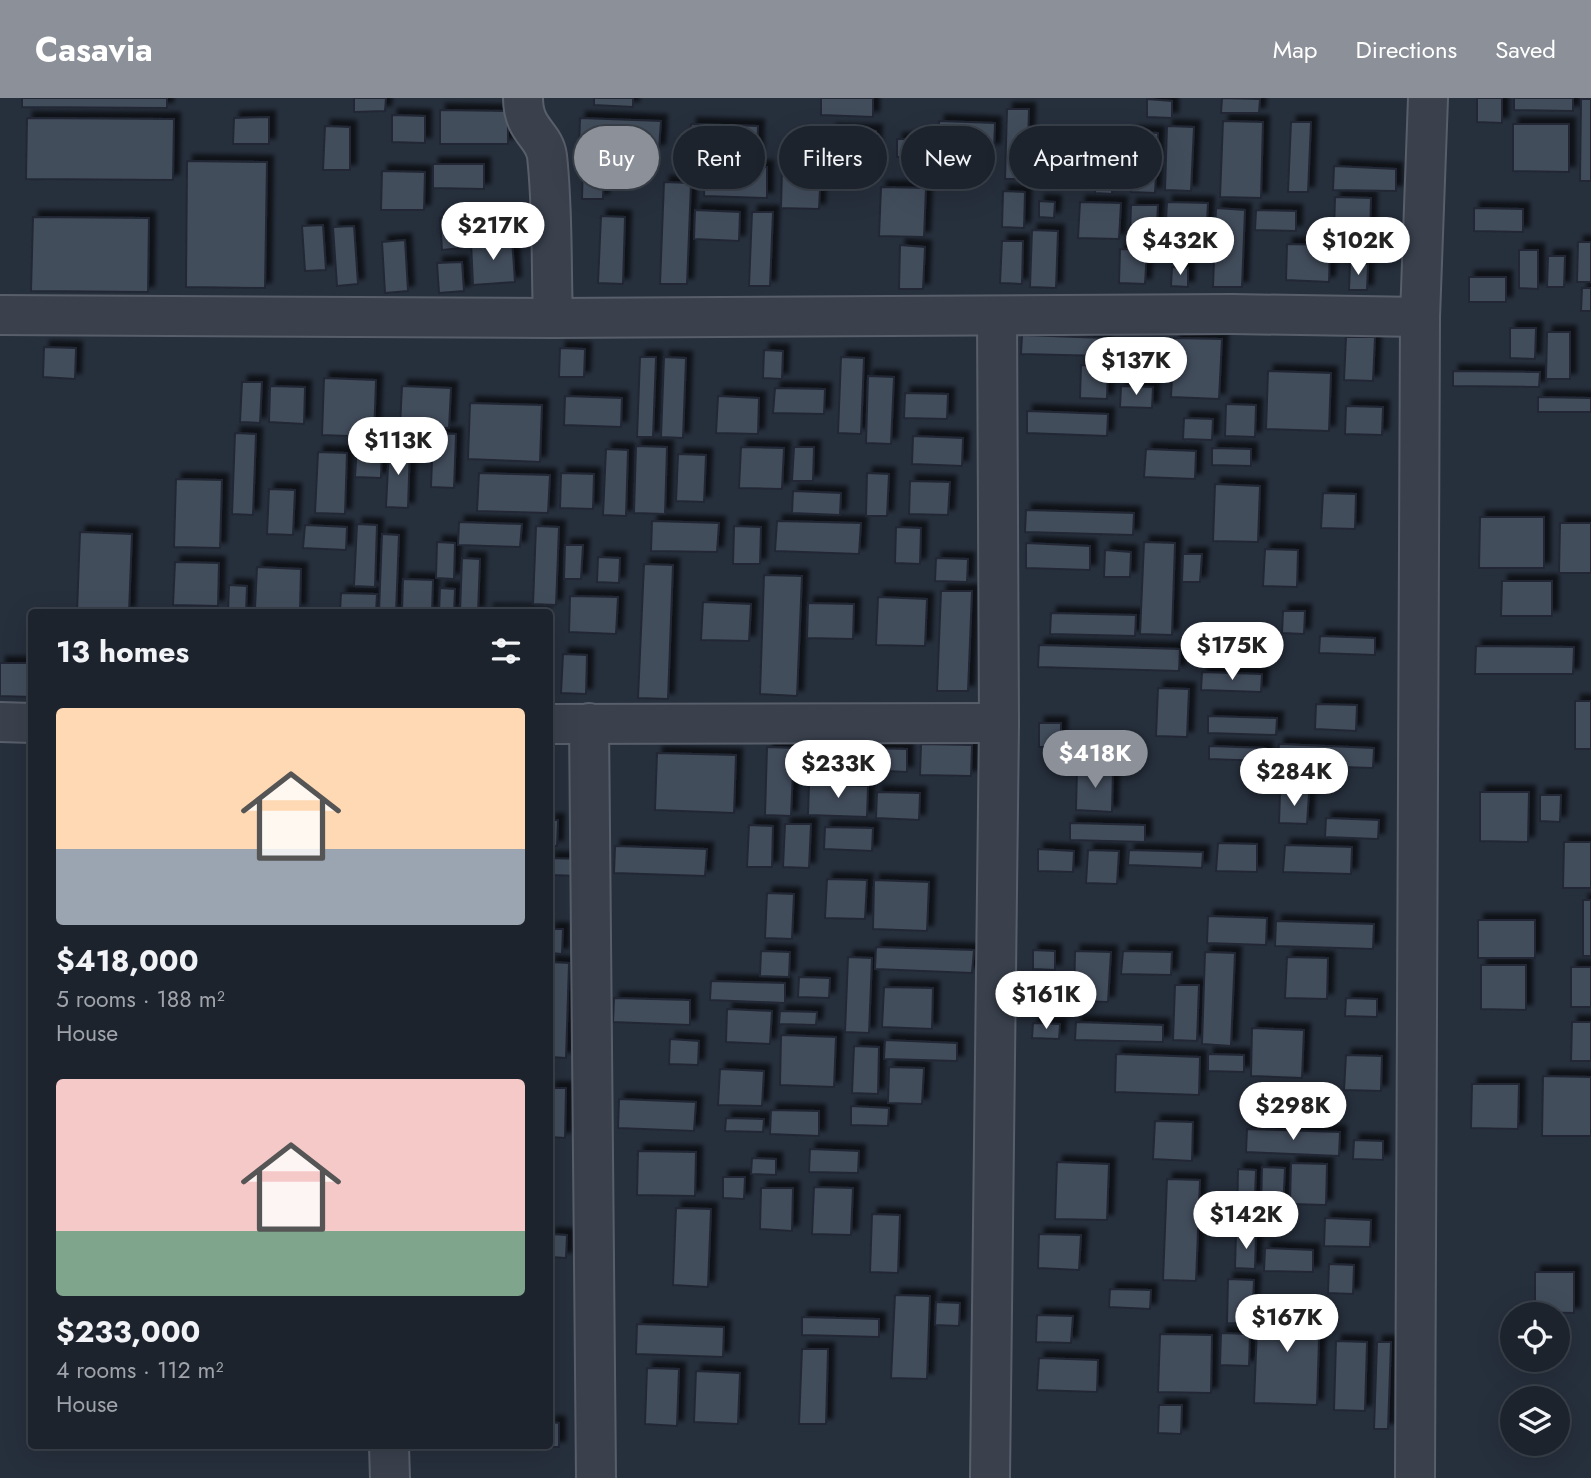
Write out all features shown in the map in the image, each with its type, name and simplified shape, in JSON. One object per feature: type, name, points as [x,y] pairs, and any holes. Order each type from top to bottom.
[{"type":"street","points":[[523,98],[523,113],[529,127],[547,152],[553,318]]},
{"type":"street","points":[[1415,1478],[1420,317],[1428,98]]},
{"type":"street","points":[[0,315],[553,318],[1232,314],[1420,317]]},
{"type":"street","points":[[989,1478],[999,723],[997,316]]},
{"type":"street","points":[[0,722],[28,723]]},
{"type":"street","points":[[589,723],[596,1478]]},
{"type":"street","points":[[553,724],[999,723]]},
{"type":"street","points":[[389,1449],[390,1478]]},
{"type":"building","points":[[22,98],[167,98],[167,108],[22,107]]},
{"type":"building","points":[[354,98],[386,98],[385,111],[354,112]]},
{"type":"building","points":[[594,98],[633,98],[633,107],[594,105]]},
{"type":"building","points":[[821,98],[873,98],[873,117],[821,115]]},
{"type":"building","points":[[1222,98],[1260,99],[1259,113],[1221,113]]},
{"type":"building","points":[[1477,98],[1502,98],[1502,123],[1477,122]]},
{"type":"building","points":[[1514,98],[1573,98],[1573,111],[1514,110]]},
{"type":"building","points":[[1147,99],[1172,101],[1172,118],[1147,117]]},
{"type":"building","points":[[1581,99],[1591,99],[1591,181],[1580,181]]},
{"type":"building","points":[[1007,109],[1029,109],[1029,126],[1009,126],[1009,179],[1005,179]]},
{"type":"building","points":[[440,110],[508,111],[508,144],[440,144]]},
{"type":"building","points":[[392,115],[425,116],[425,143],[392,142]]},
{"type":"building","points":[[269,117],[269,144],[233,144],[234,118]]},
{"type":"building","points":[[27,118],[174,119],[173,180],[26,179]]},
{"type":"building","points":[[580,118],[661,121],[659,150],[659,126],[580,126]]},
{"type":"building","points":[[939,121],[995,123],[995,126],[939,126]]},
{"type":"building","points":[[1223,121],[1263,122],[1261,198],[1220,197]]},
{"type":"building","points":[[1291,122],[1311,122],[1308,192],[1288,192]]},
{"type":"building","points":[[691,124],[758,126],[691,126]]},
{"type":"building","points":[[1513,124],[1569,124],[1569,172],[1513,171]]},
{"type":"building","points":[[325,126],[350,127],[350,170],[323,170]]},
{"type":"building","points":[[1167,126],[1194,127],[1191,191],[1165,190]]},
{"type":"building","points":[[897,139],[901,139],[901,157],[897,157]]},
{"type":"building","points":[[187,161],[267,162],[265,288],[186,287]]},
{"type":"building","points":[[433,164],[484,164],[484,189],[433,188]]},
{"type":"building","points":[[1334,166],[1396,169],[1396,191],[1333,190]]},
{"type":"building","points":[[767,167],[767,198],[704,196],[704,189],[765,189]]},
{"type":"building","points":[[382,171],[425,172],[424,210],[381,210]]},
{"type":"building","points":[[664,182],[673,182],[673,189],[691,189],[687,284],[660,284]]},
{"type":"building","points":[[582,189],[603,189],[603,199],[582,199]]},
{"type":"building","points":[[781,189],[820,189],[819,209],[781,208]]},
{"type":"building","points":[[881,189],[926,189],[924,237],[879,236]]},
{"type":"building","points":[[1095,189],[1112,189],[1112,194],[1095,193]]},
{"type":"building","points":[[1131,189],[1155,189],[1155,193],[1131,192]]},
{"type":"building","points":[[1003,191],[1025,192],[1024,228],[1002,227]]},
{"type":"building","points":[[1335,197],[1371,198],[1370,231],[1334,230]]},
{"type":"building","points":[[1039,201],[1055,202],[1054,218],[1039,217]]},
{"type":"building","points":[[1080,202],[1121,203],[1119,239],[1078,238]]},
{"type":"building","points":[[1167,202],[1208,203],[1206,240],[1165,238]]},
{"type":"building","points":[[1131,205],[1158,205],[1156,238],[1130,237]]},
{"type":"building","points":[[1216,208],[1245,210],[1242,287],[1213,287]]},
{"type":"building","points":[[1474,208],[1523,209],[1523,232],[1474,231]]},
{"type":"building","points":[[695,210],[740,212],[739,241],[694,239]]},
{"type":"building","points":[[1256,210],[1296,211],[1296,231],[1255,230]]},
{"type":"building","points":[[752,212],[773,212],[770,286],[749,286]]},
{"type":"building","points":[[601,216],[625,217],[623,284],[598,283]]},
{"type":"building","points":[[33,217],[149,218],[148,292],[31,291]]},
{"type":"building","points":[[459,217],[461,248],[442,250],[440,218]]},
{"type":"building","points":[[323,225],[326,270],[305,271],[302,226]]},
{"type":"building","points":[[354,226],[358,284],[337,286],[333,227]]},
{"type":"building","points":[[1032,230],[1058,231],[1056,288],[1030,287]]},
{"type":"building","points":[[512,239],[515,282],[473,285],[471,242]]},
{"type":"building","points":[[405,240],[408,291],[385,293],[382,242]]},
{"type":"building","points":[[1002,241],[1023,241],[1022,284],[1000,283]]},
{"type":"building","points":[[1578,242],[1591,242],[1591,282],[1577,282]]},
{"type":"building","points":[[1287,244],[1330,245],[1329,282],[1286,280]]},
{"type":"building","points":[[900,245],[925,247],[923,289],[899,289]]},
{"type":"building","points":[[1120,249],[1147,250],[1145,284],[1119,283]]},
{"type":"building","points":[[1519,250],[1538,250],[1538,289],[1519,288]]},
{"type":"building","points":[[1548,256],[1565,256],[1564,287],[1547,287]]},
{"type":"building","points":[[462,262],[464,291],[439,293],[437,263]]},
{"type":"building","points":[[1350,264],[1368,264],[1367,290],[1349,290]]},
{"type":"building","points":[[1172,267],[1188,268],[1188,287],[1171,286]]},
{"type":"building","points":[[1469,277],[1506,277],[1506,302],[1469,302]]},
{"type":"building","points":[[1582,288],[1591,288],[1591,311],[1581,311]]},
{"type":"building","points":[[1510,328],[1536,328],[1535,359],[1510,358]]},
{"type":"building","points":[[1547,332],[1570,332],[1570,379],[1546,379]]},
{"type":"building","points":[[1022,335],[1105,338],[1105,356],[1021,354]]},
{"type":"building","points":[[1346,337],[1375,337],[1373,381],[1344,380]]},
{"type":"building","points":[[1174,338],[1222,339],[1219,399],[1171,397]]},
{"type":"building","points":[[44,347],[76,348],[75,379],[43,377]]},
{"type":"building","points":[[560,348],[585,349],[584,377],[559,377]]},
{"type":"building","points":[[764,350],[783,351],[782,379],[763,378]]},
{"type":"building","points":[[640,357],[656,357],[653,437],[637,437]]},
{"type":"building","points":[[664,357],[686,358],[683,438],[661,437]]},
{"type":"building","points":[[841,357],[864,358],[861,434],[838,433]]},
{"type":"building","points":[[1081,365],[1108,366],[1107,399],[1080,398]]},
{"type":"building","points":[[1268,371],[1331,373],[1329,431],[1266,429]]},
{"type":"building","points":[[1453,371],[1540,372],[1539,387],[1453,386]]},
{"type":"building","points":[[868,376],[894,377],[891,444],[866,443]]},
{"type":"building","points":[[324,378],[376,380],[374,437],[322,435]]},
{"type":"building","points":[[242,382],[262,382],[260,423],[240,422]]},
{"type":"building","points":[[270,386],[305,387],[304,424],[269,422]]},
{"type":"building","points":[[402,386],[451,388],[449,428],[400,426]]},
{"type":"building","points":[[1121,386],[1153,387],[1152,408],[1120,407]]},
{"type":"building","points":[[775,388],[825,389],[824,414],[773,413]]},
{"type":"building","points":[[905,393],[948,394],[947,419],[904,418]]},
{"type":"building","points":[[565,396],[622,398],[621,427],[564,425]]},
{"type":"building","points":[[718,396],[759,398],[758,434],[716,433]]},
{"type":"building","points":[[1538,397],[1591,398],[1591,412],[1538,412]]},
{"type":"building","points":[[470,403],[542,405],[540,462],[468,459]]},
{"type":"building","points":[[1226,404],[1256,405],[1255,437],[1225,436]]},
{"type":"building","points":[[1346,406],[1383,407],[1382,435],[1345,434]]},
{"type":"building","points":[[1027,411],[1108,414],[1107,436],[1027,433]]},
{"type":"building","points":[[1184,418],[1213,419],[1212,440],[1183,439]]},
{"type":"building","points":[[235,433],[256,434],[253,515],[232,514]]},
{"type":"building","points":[[433,433],[456,434],[454,488],[431,487]]},
{"type":"building","points":[[913,436],[963,438],[962,466],[912,464]]},
{"type":"building","points":[[357,444],[382,444],[381,478],[355,477]]},
{"type":"building","points":[[389,446],[410,446],[408,508],[386,507]]},
{"type":"building","points":[[636,446],[667,447],[665,514],[634,513]]},
{"type":"building","points":[[741,447],[784,448],[782,489],[739,488]]},
{"type":"building","points":[[794,447],[814,447],[813,481],[792,481]]},
{"type":"building","points":[[1212,448],[1251,449],[1251,466],[1212,465]]},
{"type":"building","points":[[606,449],[628,450],[626,516],[603,515]]},
{"type":"building","points":[[1146,449],[1196,451],[1195,479],[1144,477]]},
{"type":"building","points":[[318,452],[347,453],[345,514],[315,513]]},
{"type":"building","points":[[678,454],[706,455],[704,502],[676,501]]},
{"type":"building","points":[[479,473],[550,475],[548,513],[477,511]]},
{"type":"building","points":[[561,473],[594,474],[593,509],[560,508]]},
{"type":"building","points":[[867,473],[889,474],[887,516],[866,516]]},
{"type":"building","points":[[176,479],[222,480],[220,548],[174,547]]},
{"type":"building","points":[[910,481],[950,482],[948,515],[909,514]]},
{"type":"building","points":[[1215,484],[1260,486],[1258,542],[1213,541]]},
{"type":"building","points":[[269,489],[295,490],[293,535],[267,534]]},
{"type":"building","points":[[793,491],[841,493],[840,515],[792,513]]},
{"type":"building","points":[[1323,493],[1356,494],[1355,529],[1321,528]]},
{"type":"building","points":[[1026,510],[1134,513],[1133,535],[1025,532]]},
{"type":"building","points":[[1480,517],[1544,517],[1544,568],[1479,568]]},
{"type":"building","points":[[652,521],[719,523],[717,552],[651,551]]},
{"type":"building","points":[[777,521],[861,523],[859,554],[775,551]]},
{"type":"building","points":[[459,522],[522,524],[520,547],[458,545]]},
{"type":"building","points":[[1560,523],[1591,523],[1591,573],[1559,573]]},
{"type":"building","points":[[357,524],[377,525],[375,587],[354,586]]},
{"type":"building","points":[[305,525],[347,527],[346,550],[303,548]]},
{"type":"building","points":[[536,526],[559,527],[556,605],[533,604]]},
{"type":"building","points":[[734,526],[761,527],[760,564],[733,564]]},
{"type":"building","points":[[896,527],[921,528],[920,564],[895,563]]},
{"type":"building","points":[[80,532],[132,534],[129,609],[77,609]]},
{"type":"building","points":[[382,534],[399,535],[396,609],[379,609]]},
{"type":"building","points":[[437,542],[455,543],[454,579],[436,578]]},
{"type":"building","points":[[1144,542],[1175,543],[1172,635],[1140,634]]},
{"type":"building","points":[[1026,543],[1090,546],[1090,570],[1026,568]]},
{"type":"building","points":[[565,545],[583,545],[581,579],[564,579]]},
{"type":"building","points":[[1265,549],[1298,550],[1297,587],[1263,586]]},
{"type":"building","points":[[1105,550],[1131,552],[1130,577],[1104,577]]},
{"type":"building","points":[[1183,554],[1202,554],[1200,582],[1182,582]]},
{"type":"building","points":[[598,557],[620,558],[619,583],[597,582]]},
{"type":"building","points":[[462,558],[480,559],[478,609],[460,609]]},
{"type":"building","points":[[936,558],[968,559],[967,582],[935,581]]},
{"type":"building","points":[[175,562],[219,563],[218,606],[173,605]]},
{"type":"building","points":[[644,564],[673,565],[668,699],[638,698]]},
{"type":"building","points":[[257,567],[301,569],[300,609],[255,608]]},
{"type":"building","points":[[764,575],[802,576],[797,696],[760,694]]},
{"type":"building","points":[[403,579],[433,580],[432,609],[402,609]]},
{"type":"building","points":[[1502,581],[1552,581],[1552,616],[1501,616]]},
{"type":"building","points":[[229,585],[247,586],[246,609],[228,609]]},
{"type":"building","points":[[440,588],[455,589],[454,609],[439,609]]},
{"type":"building","points":[[941,591],[972,591],[968,691],[937,691]]},
{"type":"building","points":[[341,593],[377,594],[376,609],[340,609]]},
{"type":"building","points":[[570,596],[618,597],[616,634],[569,632]]},
{"type":"building","points":[[878,597],[927,599],[925,646],[876,645]]},
{"type":"building","points":[[703,602],[751,604],[749,641],[701,640]]},
{"type":"building","points":[[808,603],[854,604],[853,639],[807,638]]},
{"type":"building","points":[[1283,611],[1305,611],[1304,634],[1282,633]]},
{"type":"building","points":[[1051,613],[1136,615],[1135,636],[1050,634]]},
{"type":"building","points":[[1320,636],[1375,638],[1375,655],[1319,653]]},
{"type":"building","points":[[1216,644],[1262,645],[1262,657],[1215,655]]},
{"type":"building","points":[[1039,645],[1180,649],[1179,671],[1038,667]]},
{"type":"building","points":[[1476,646],[1574,647],[1573,674],[1475,674]]},
{"type":"building","points":[[563,654],[587,655],[586,694],[561,693]]},
{"type":"building","points":[[0,663],[28,663],[28,697],[0,696]]},
{"type":"building","points":[[1202,672],[1262,674],[1261,692],[1201,690]]},
{"type":"building","points":[[1158,688],[1189,689],[1187,737],[1156,736]]},
{"type":"building","points":[[1575,701],[1591,701],[1591,749],[1575,749]]},
{"type":"building","points":[[1316,704],[1357,705],[1356,731],[1315,729]]},
{"type":"building","points":[[1208,716],[1277,718],[1276,735],[1208,733]]},
{"type":"building","points":[[1039,723],[1061,723],[1061,747],[1039,747]]},
{"type":"building","points":[[921,744],[972,745],[971,776],[920,775]]},
{"type":"building","points":[[1279,744],[1374,748],[1373,768],[1277,765]]},
{"type":"building","points":[[1209,746],[1266,748],[1265,761],[1209,759]]},
{"type":"building","points":[[767,747],[794,748],[791,816],[765,815]]},
{"type":"building","points":[[866,748],[907,749],[907,772],[866,770]]},
{"type":"building","points":[[657,753],[736,755],[734,813],[655,810]]},
{"type":"building","points":[[1077,768],[1113,770],[1112,812],[1076,810]]},
{"type":"building","points":[[809,784],[868,786],[867,817],[808,815]]},
{"type":"building","points":[[877,792],[920,793],[919,820],[876,818]]},
{"type":"building","points":[[1480,792],[1529,792],[1528,842],[1480,841]]},
{"type":"building","points":[[1280,793],[1309,793],[1307,824],[1279,823]]},
{"type":"building","points":[[1540,795],[1561,795],[1560,822],[1540,821]]},
{"type":"building","points":[[1326,818],[1379,820],[1378,839],[1325,837]]},
{"type":"building","points":[[553,820],[558,820],[557,846],[553,846]]},
{"type":"building","points":[[1070,823],[1145,825],[1145,842],[1070,840]]},
{"type":"building","points":[[785,824],[811,824],[809,868],[783,867]]},
{"type":"building","points":[[749,825],[773,826],[772,867],[747,867]]},
{"type":"building","points":[[825,827],[873,828],[872,851],[824,849]]},
{"type":"building","points":[[1564,842],[1591,842],[1591,888],[1563,888]]},
{"type":"building","points":[[1218,843],[1257,844],[1257,872],[1216,871]]},
{"type":"building","points":[[1285,845],[1352,847],[1351,874],[1283,872]]},
{"type":"building","points":[[615,846],[707,849],[705,876],[614,873]]},
{"type":"building","points":[[1038,849],[1074,851],[1073,872],[1038,871]]},
{"type":"building","points":[[1088,850],[1119,851],[1117,884],[1086,883]]},
{"type":"building","points":[[1129,850],[1203,852],[1202,868],[1128,865]]},
{"type":"building","points":[[553,858],[579,859],[579,876],[553,875]]},
{"type":"building","points":[[827,879],[867,880],[865,919],[825,918]]},
{"type":"building","points":[[874,880],[929,882],[927,931],[873,929]]},
{"type":"building","points":[[767,893],[794,894],[792,939],[765,938]]},
{"type":"building","points":[[1583,900],[1591,900],[1591,956],[1583,956]]},
{"type":"building","points":[[1208,916],[1267,918],[1266,945],[1207,943]]},
{"type":"building","points":[[1478,920],[1535,920],[1535,958],[1478,958]]},
{"type":"building","points":[[1276,921],[1374,924],[1373,949],[1275,946]]},
{"type":"building","points":[[553,929],[563,929],[562,954],[553,953]]},
{"type":"building","points":[[876,947],[974,950],[972,973],[875,969]]},
{"type":"building","points":[[1033,950],[1055,951],[1055,970],[1033,969]]},
{"type":"building","points":[[761,951],[790,952],[789,977],[760,976]]},
{"type":"building","points":[[1075,951],[1111,952],[1108,1002],[1074,1001]]},
{"type":"building","points":[[1123,951],[1172,952],[1171,975],[1121,974]]},
{"type":"building","points":[[1205,952],[1235,953],[1231,1046],[1202,1044]]},
{"type":"building","points":[[848,957],[872,958],[869,1033],[845,1032]]},
{"type":"building","points":[[1287,957],[1328,958],[1327,999],[1285,998]]},
{"type":"building","points":[[553,962],[569,963],[566,1058],[553,1057]]},
{"type":"building","points":[[1481,965],[1526,965],[1526,1010],[1481,1009]]},
{"type":"building","points":[[1571,967],[1591,967],[1591,1007],[1571,1007]]},
{"type":"building","points":[[799,977],[830,978],[829,998],[798,997]]},
{"type":"building","points":[[711,981],[785,983],[785,1003],[710,1000]]},
{"type":"building","points":[[1175,985],[1199,985],[1197,1041],[1173,1040]]},
{"type":"building","points":[[884,987],[933,988],[932,1029],[882,1027]]},
{"type":"building","points":[[614,998],[690,1000],[690,1025],[613,1022]]},
{"type":"building","points":[[1346,998],[1377,999],[1377,1017],[1345,1016]]},
{"type":"building","points":[[727,1009],[772,1011],[770,1044],[726,1042]]},
{"type":"building","points":[[780,1011],[817,1012],[816,1025],[779,1024]]},
{"type":"building","points":[[1076,1022],[1163,1025],[1163,1042],[1075,1040]]},
{"type":"building","points":[[1572,1022],[1591,1022],[1591,1061],[1571,1061]]},
{"type":"building","points":[[1033,1023],[1060,1024],[1059,1039],[1032,1038]]},
{"type":"building","points":[[1252,1028],[1304,1030],[1302,1078],[1251,1076]]},
{"type":"building","points":[[781,1035],[836,1037],[834,1087],[780,1085]]},
{"type":"building","points":[[670,1039],[699,1041],[698,1065],[669,1064]]},
{"type":"building","points":[[885,1040],[957,1043],[957,1061],[884,1059]]},
{"type":"building","points":[[854,1046],[879,1047],[878,1094],[852,1093]]},
{"type":"building","points":[[1116,1054],[1200,1057],[1199,1095],[1115,1092]]},
{"type":"building","points":[[1208,1054],[1244,1055],[1244,1072],[1208,1071]]},
{"type":"building","points":[[1346,1055],[1382,1056],[1381,1091],[1344,1090]]},
{"type":"building","points":[[889,1067],[924,1068],[922,1104],[888,1103]]},
{"type":"building","points":[[720,1069],[764,1071],[762,1106],[718,1105]]},
{"type":"building","points":[[1543,1076],[1591,1077],[1591,1136],[1542,1136]]},
{"type":"building","points":[[1472,1084],[1519,1084],[1518,1129],[1471,1128]]},
{"type":"building","points":[[553,1088],[566,1088],[565,1138],[553,1137]]},
{"type":"building","points":[[619,1099],[696,1102],[694,1131],[618,1128]]},
{"type":"building","points":[[851,1106],[889,1108],[888,1126],[851,1125]]},
{"type":"building","points":[[771,1110],[819,1111],[819,1136],[770,1134]]},
{"type":"building","points":[[726,1118],[764,1119],[763,1132],[725,1131]]},
{"type":"building","points":[[1155,1121],[1193,1122],[1192,1161],[1153,1159]]},
{"type":"building","points":[[1247,1129],[1340,1132],[1339,1156],[1246,1152]]},
{"type":"building","points":[[1354,1140],[1383,1141],[1383,1160],[1353,1159]]},
{"type":"building","points":[[810,1149],[859,1151],[858,1173],[809,1172]]},
{"type":"building","points":[[638,1151],[696,1152],[695,1196],[637,1195]]},
{"type":"building","points":[[752,1158],[776,1159],[776,1175],[751,1174]]},
{"type":"building","points":[[1057,1162],[1109,1164],[1107,1220],[1055,1219]]},
{"type":"building","points":[[1291,1163],[1327,1164],[1326,1205],[1290,1204]]},
{"type":"building","points":[[1262,1167],[1285,1168],[1283,1210],[1261,1210]]},
{"type":"building","points":[[1238,1169],[1256,1170],[1254,1222],[1237,1222]]},
{"type":"building","points":[[723,1177],[745,1177],[744,1199],[723,1198]]},
{"type":"building","points":[[1167,1179],[1200,1180],[1196,1281],[1163,1280]]},
{"type":"building","points":[[814,1187],[853,1188],[851,1235],[812,1234]]},
{"type":"building","points":[[761,1188],[793,1188],[792,1231],[760,1229]]},
{"type":"building","points":[[676,1208],[711,1209],[708,1287],[673,1285]]},
{"type":"building","points":[[872,1214],[900,1215],[898,1273],[870,1272]]},
{"type":"building","points":[[1325,1218],[1371,1220],[1370,1247],[1324,1246]]},
{"type":"building","points":[[1236,1233],[1256,1234],[1255,1269],[1235,1268]]},
{"type":"building","points":[[553,1234],[567,1235],[566,1258],[553,1257]]},
{"type":"building","points":[[1039,1234],[1081,1235],[1079,1270],[1038,1268]]},
{"type":"building","points":[[1265,1248],[1313,1250],[1313,1272],[1264,1271]]},
{"type":"building","points":[[1329,1264],[1354,1265],[1353,1294],[1328,1293]]},
{"type":"building","points":[[1535,1272],[1574,1272],[1574,1313],[1570,1313],[1570,1302],[1535,1302]]},
{"type":"building","points":[[1228,1279],[1254,1280],[1252,1324],[1227,1323]]},
{"type":"building","points":[[1110,1289],[1151,1290],[1150,1309],[1109,1307]]},
{"type":"building","points":[[895,1295],[930,1296],[927,1379],[891,1378]]},
{"type":"building","points":[[936,1302],[960,1303],[959,1326],[935,1325]]},
{"type":"building","points":[[1258,1304],[1320,1305],[1317,1405],[1254,1403]]},
{"type":"building","points":[[1037,1315],[1073,1316],[1071,1343],[1036,1342]]},
{"type":"building","points":[[802,1317],[879,1319],[879,1337],[802,1335]]},
{"type":"building","points":[[637,1324],[724,1327],[723,1357],[636,1354]]},
{"type":"building","points":[[1221,1333],[1250,1334],[1249,1366],[1220,1365]]},
{"type":"building","points":[[1160,1334],[1212,1335],[1211,1393],[1158,1392]]},
{"type":"building","points":[[1336,1341],[1367,1342],[1365,1411],[1334,1410]]},
{"type":"building","points":[[1377,1342],[1391,1342],[1388,1429],[1374,1429]]},
{"type":"building","points":[[802,1349],[828,1349],[826,1424],[799,1424]]},
{"type":"building","points":[[1039,1358],[1098,1360],[1097,1392],[1037,1390]]},
{"type":"building","points":[[647,1368],[679,1369],[677,1426],[645,1424]]},
{"type":"building","points":[[696,1371],[740,1373],[738,1424],[694,1422]]},
{"type":"building","points":[[1159,1405],[1182,1405],[1181,1434],[1158,1433]]},
{"type":"building","points":[[553,1422],[559,1423],[559,1447],[553,1447]]}]
